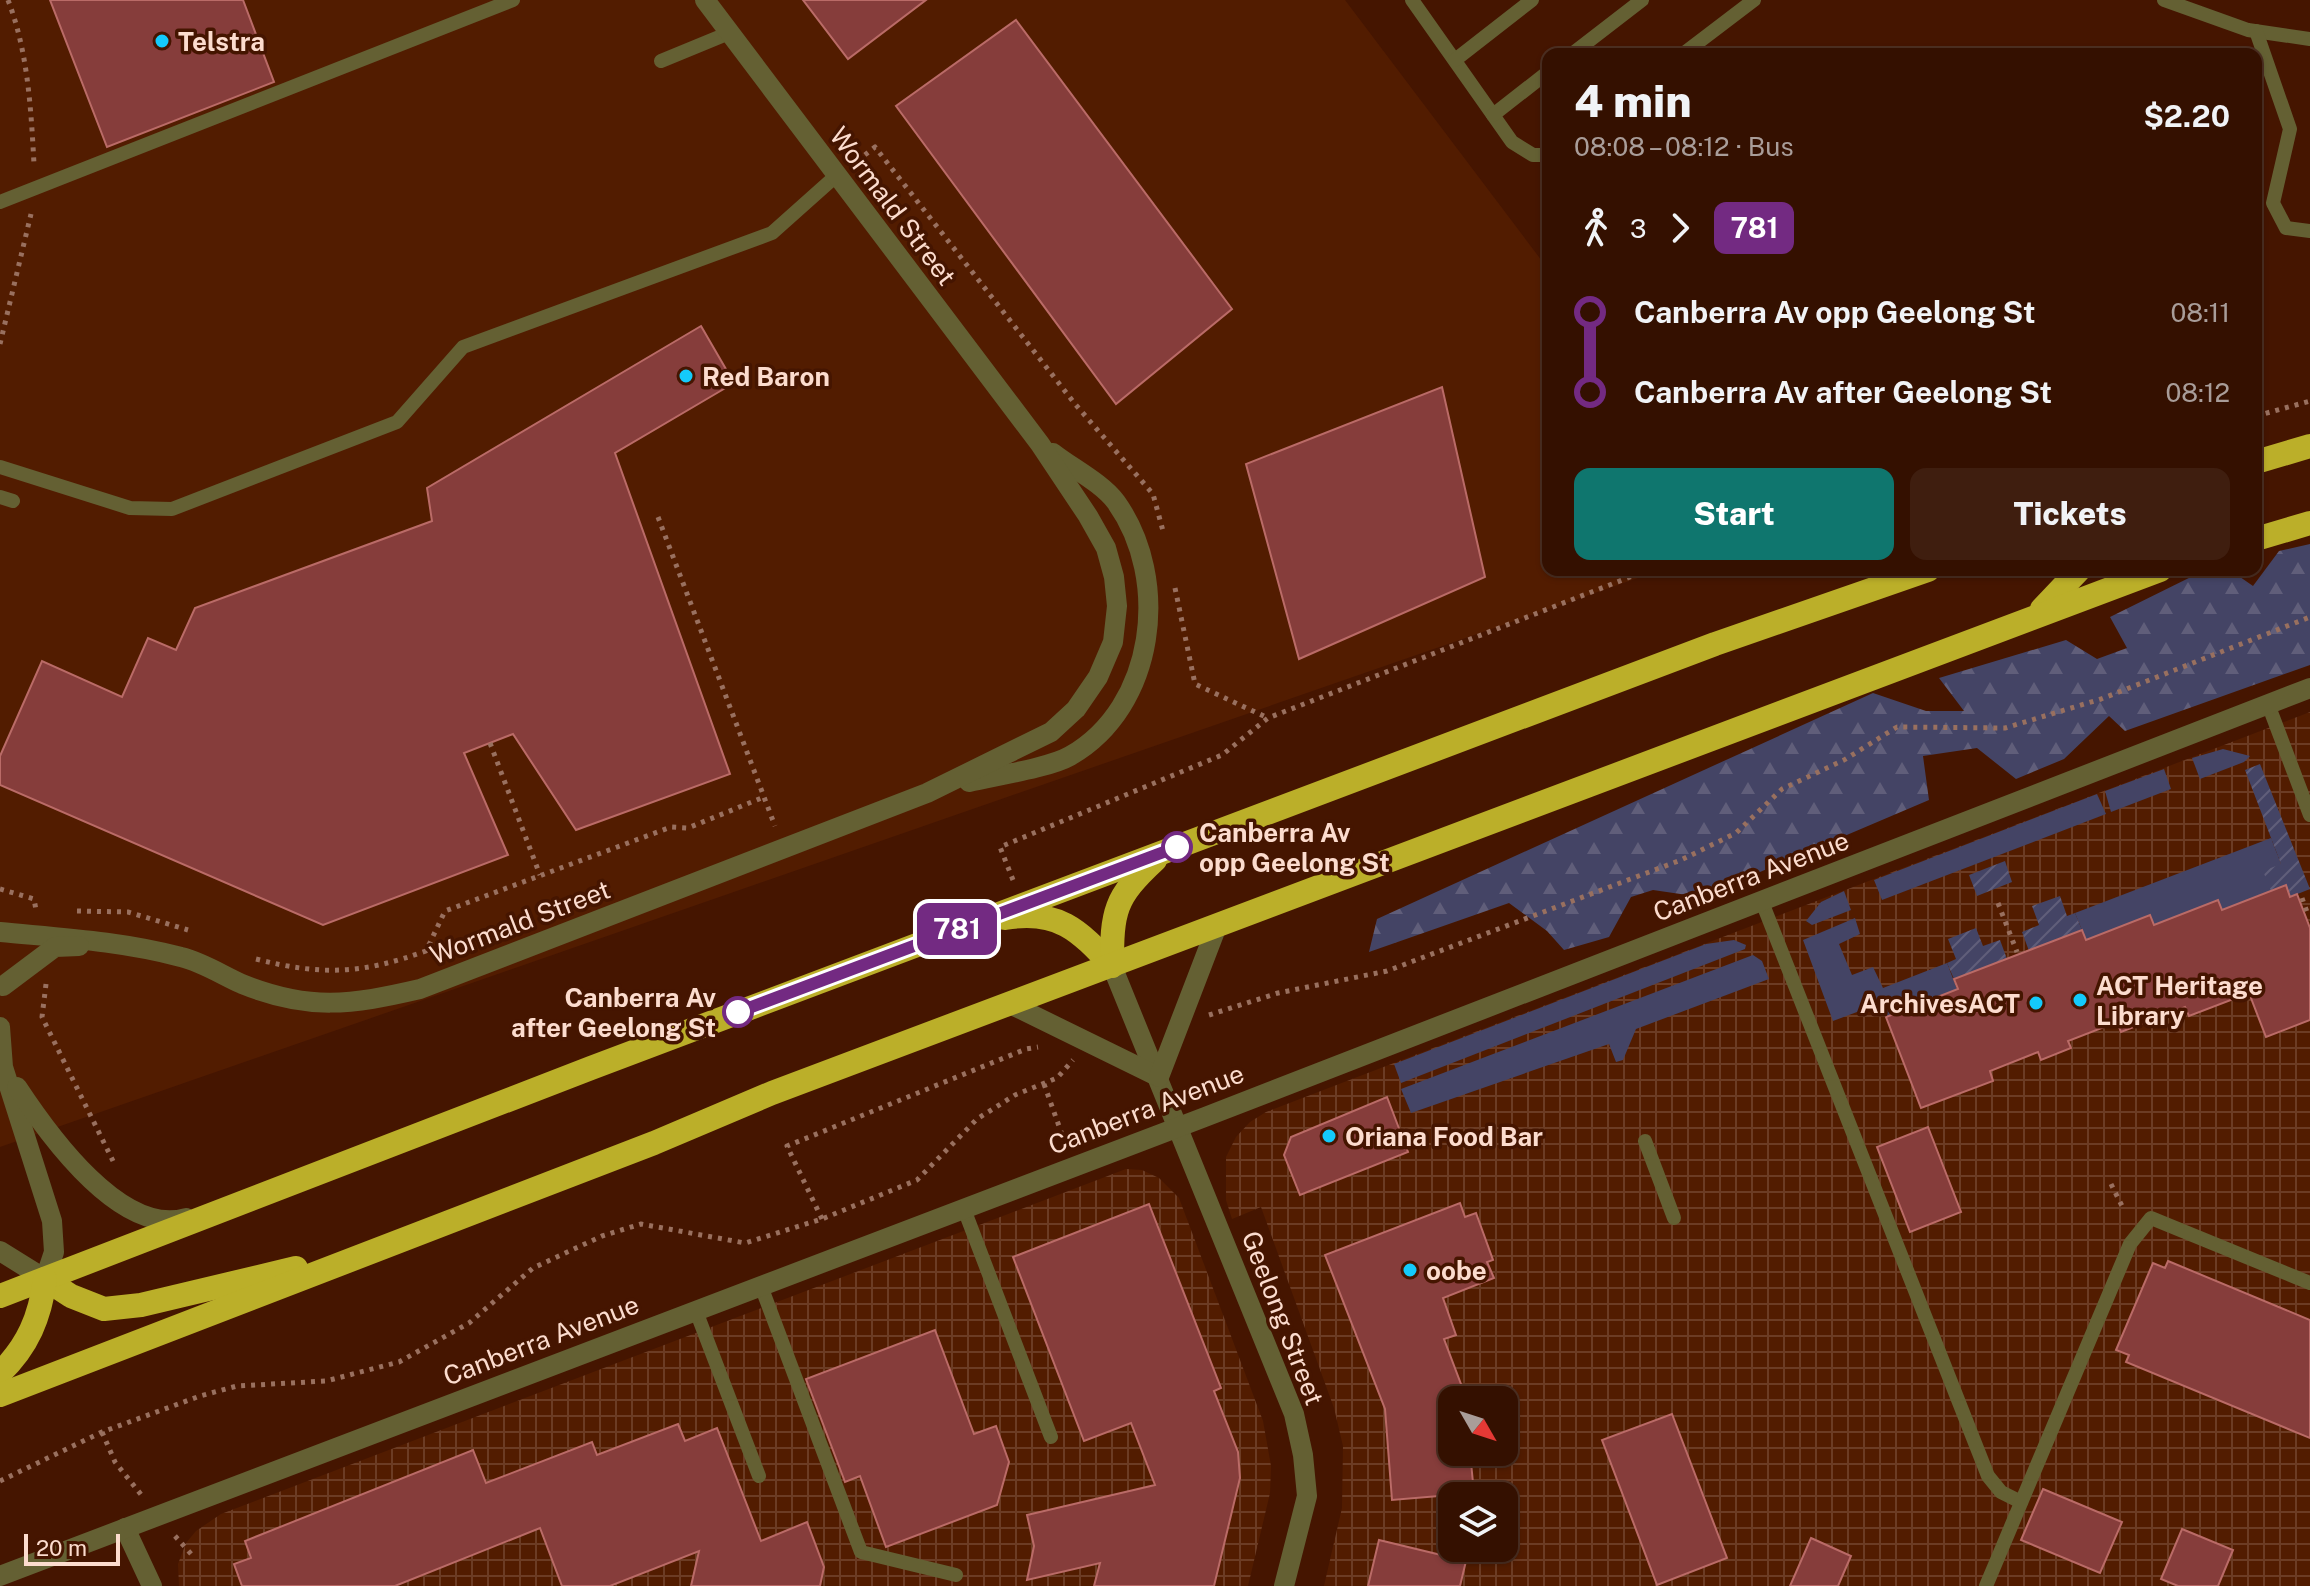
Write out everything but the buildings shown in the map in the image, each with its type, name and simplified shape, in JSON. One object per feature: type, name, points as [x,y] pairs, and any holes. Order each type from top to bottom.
[{"type":"highway","points":[[2262,460],[2310,446]]},
{"type":"highway","points":[[2262,537],[2310,523]]},
{"type":"highway","points":[[0,1296],[1700,649],[1911,576]]},
{"type":"highway","points":[[2037,614],[2073,576]]},
{"type":"highway","points":[[0,1395],[772,1093],[2143,576]]},
{"type":"highway","points":[[1112,966],[1112,919],[1128,885],[1164,851]]},
{"type":"highway","points":[[972,924],[1026,915],[1048,919],[1079,931],[1112,966]]},
{"type":"highway","points":[[45,1279],[71,1296],[104,1309],[141,1305],[380,1248]]},
{"type":"highway","points":[[0,1373],[30,1337],[42,1306],[45,1279]]},
{"type":"street","name":"Wormald Street","points":[[0,932],[123,943],[185,958],[244,984],[304,1003],[360,1003],[420,989],[927,793],[1051,732],[1076,709],[1098,677],[1113,642],[1117,606],[1106,548],[1040,444],[705,0]]},
{"type":"street","name":"Wormald Street","points":[[927,793],[1068,757],[1101,730],[1127,693],[1144,653],[1150,609],[1146,568],[1133,530],[1114,499],[1040,444]]},
{"type":"street","name":"Canberra Avenue","points":[[0,1576],[1179,1127],[2310,688]]},
{"type":"street","points":[[1159,1077],[1217,926]]},
{"type":"street","name":"Wormald Street","points":[[1,988],[55,947],[123,943]]},
{"type":"street","name":"Geelong Street","points":[[1112,966],[1294,1414],[1303,1455],[1307,1496],[1284,1586]]},
{"type":"street","name":"Canberra Avenue","points":[[1010,1004],[1159,1077]]},
{"type":"street","points":[[0,1027],[3,1067],[55,1239],[45,1279],[0,1251]]},
{"type":"street","points":[[3,1067],[36,1115],[107,1195],[131,1211],[170,1223],[242,1203]]},
{"type":"street","points":[[125,1528],[152,1586]]},
{"type":"lane","points":[[0,202],[513,0]]},
{"type":"lane","points":[[1412,0],[1512,142],[1533,155],[1542,155]]},
{"type":"lane","points":[[1455,60],[1532,0]]},
{"type":"lane","points":[[1580,48],[1642,0]]},
{"type":"lane","points":[[1691,48],[1754,0]]},
{"type":"lane","points":[[2164,0],[2256,31],[2310,39]]},
{"type":"lane","points":[[2256,31],[2262,48]]},
{"type":"lane","points":[[661,61],[729,33]]},
{"type":"lane","points":[[2262,48],[2290,129],[2273,203],[2286,228],[2310,231]]},
{"type":"lane","points":[[1493,115],[1542,77]]},
{"type":"lane","points":[[0,467],[130,508],[172,509],[397,422],[463,347],[772,233],[837,175]]},
{"type":"lane","points":[[2268,704],[2310,815]]},
{"type":"lane","points":[[1762,902],[1988,1476],[2001,1492],[2021,1502]]},
{"type":"lane","points":[[1645,1141],[1674,1218]]},
{"type":"lane","points":[[964,1209],[1051,1437]]},
{"type":"lane","points":[[1986,1586],[2130,1244],[2151,1218],[2310,1283]]},
{"type":"lane","points":[[761,1286],[861,1552],[956,1575]]},
{"type":"lane","points":[[696,1311],[759,1476]]},
{"type":"path","points":[[837,175],[875,147],[1075,404],[1153,494],[1164,535]]},
{"type":"path","points":[[2262,414],[2310,401]]},
{"type":"path","points":[[658,517],[784,848]]},
{"type":"path","points":[[1022,905],[1000,847],[1222,755],[1268,718],[1633,576]]},
{"type":"path","points":[[1173,578],[1195,684],[1268,718]]},
{"type":"path","points":[[1205,1016],[1278,993],[1387,971],[1681,860],[1736,833],[1782,789],[1844,760],[1897,727],[2005,728],[2101,699],[2310,617]]},
{"type":"path","points":[[490,743],[540,875]]},
{"type":"path","points":[[244,954],[299,970],[346,972],[381,967],[426,951],[445,911],[671,827],[688,828],[764,797]]},
{"type":"path","points":[[0,889],[34,899],[40,935]]},
{"type":"path","points":[[2302,898],[2308,915]]},
{"type":"path","points":[[1998,903],[2017,952]]},
{"type":"path","points":[[72,910],[128,912],[170,922],[195,933]]},
{"type":"path","points":[[37,912],[49,911]]},
{"type":"path","points":[[43,956],[46,985],[42,1017],[124,1184],[107,1195]]},
{"type":"path","points":[[822,1219],[787,1146],[1026,1049],[1053,1048]]},
{"type":"path","points":[[0,1481],[102,1432],[200,1396],[237,1386],[326,1381],[399,1362],[469,1323],[533,1268],[602,1236],[641,1224],[745,1243],[822,1219],[917,1180],[977,1119],[1015,1095],[1057,1078],[1073,1059],[1064,1052]]},
{"type":"path","points":[[1044,1084],[1073,1167]]},
{"type":"path","points":[[2111,1184],[2122,1206]]},
{"type":"shaded area","points":[[0,0],[1345,0],[1542,261],[1542,576],[1644,576],[0,1147]]},
{"type":"shaded area","points":[[2310,712],[2310,1586],[1324,1586],[1342,1508],[1343,1446],[1334,1408],[1261,1207],[1232,1219],[1226,1200],[1226,1157],[1236,1137],[1250,1122],[1266,1112]]},
{"type":"shaded area","points":[[1126,1169],[1142,1170],[1159,1178],[1179,1198],[1263,1421],[1271,1466],[1270,1493],[1248,1586],[179,1586],[178,1564],[186,1543],[196,1531],[221,1514]]},
{"type":"green space","points":[[2310,544],[2310,665],[2125,731],[2109,716],[2064,759],[2016,779],[1977,748],[1923,756],[1929,800],[1701,897],[1653,890],[1631,897],[1609,937],[1564,950],[1547,931],[1509,903],[1369,952],[1377,919],[1873,693],[1926,711],[1964,711],[1939,678],[2066,640],[2097,659],[2127,648],[2110,617],[2193,576],[2239,576],[2253,586],[2279,551]]},
{"type":"green space","points":[[2223,749],[2250,756],[2244,762],[2200,779],[2192,758]]},
{"type":"green space","points":[[2260,764],[2310,889],[2290,897],[2286,885],[2271,891],[2263,871],[2281,864],[2245,770]]},
{"type":"green space","points":[[2164,769],[2171,789],[2111,812],[2105,791]]},
{"type":"green space","points":[[2097,794],[2106,814],[1882,900],[1874,880]]},
{"type":"green space","points":[[2271,838],[2281,864],[2271,891],[2222,910],[2154,925],[2150,916],[2086,940],[2075,913]]},
{"type":"green space","points":[[2005,861],[2012,882],[1977,896],[1969,875]]},
{"type":"green space","points":[[1844,891],[1851,910],[1812,925],[1806,921],[1821,902]]},
{"type":"green space","points":[[2060,896],[2067,916],[2075,913],[2082,930],[2029,951],[2022,932],[2039,925],[2032,906]]},
{"type":"green space","points":[[1855,918],[1860,934],[1839,944],[1852,975],[1873,967],[1883,988],[1947,963],[1957,989],[1886,1017],[1873,1006],[1833,1021],[1803,940]]},
{"type":"green space","points":[[1976,928],[1983,946],[2000,940],[2007,959],[1954,979],[1947,963],[1956,959],[1948,939]]},
{"type":"green space","points":[[1734,940],[1746,945],[1745,949],[1401,1083],[1394,1064],[1706,944]]},
{"type":"green space","points":[[1753,955],[1762,961],[1769,979],[1636,1029],[1623,1060],[1616,1062],[1609,1044],[1411,1113],[1401,1089]]},
{"type":"bus line","name":"781","points":[[738,1012],[1177,847]]},
{"type":"place","name":"Telstra","points":[[162,41]]},
{"type":"place","name":"Red Baron","points":[[686,376]]},
{"type":"place","name":"Canberra Av opp Geelong St","points":[[1177,847]]},
{"type":"place","name":"ACT Heritage Library","points":[[2080,1000]]},
{"type":"place","name":"ArchivesACT","points":[[2036,1003]]},
{"type":"place","name":"Canberra Av after Geelong St","points":[[738,1012]]},
{"type":"place","name":"Oriana Food Bar","points":[[1329,1136]]},
{"type":"place","name":"oobe","points":[[1410,1270]]}]
